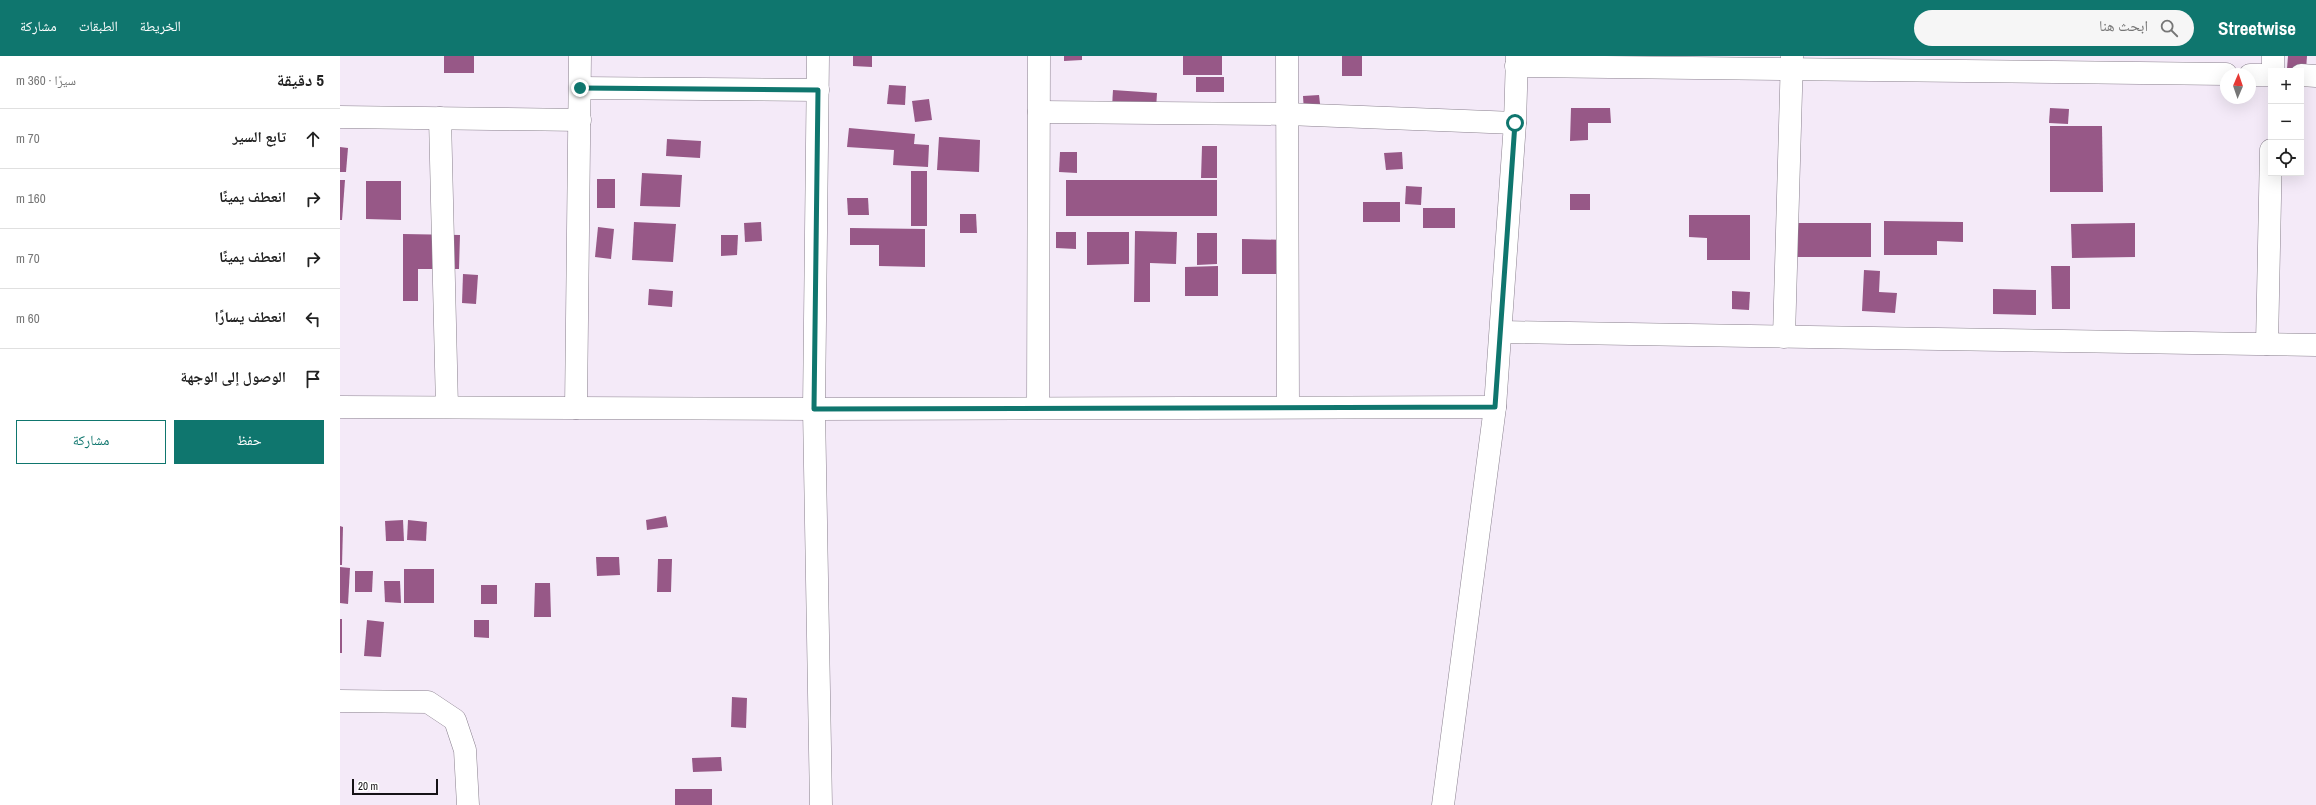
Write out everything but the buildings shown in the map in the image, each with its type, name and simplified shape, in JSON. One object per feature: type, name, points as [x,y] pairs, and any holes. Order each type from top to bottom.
[{"type":"street","points":[[576,408],[580,56]]},
{"type":"street","points":[[818,56],[814,409],[821,805]]},
{"type":"street","points":[[1038,408],[1039,56]]},
{"type":"street","points":[[1287,56],[1288,407]]},
{"type":"street","points":[[2273,56],[2273,68]]},
{"type":"street","points":[[1443,805],[1495,407],[1502,332],[1515,123],[1517,61],[1792,63],[2220,74]]},
{"type":"street","points":[[1784,337],[1792,63]]},
{"type":"street","points":[[2256,75],[2268,75]]},
{"type":"street","points":[[2304,75],[2316,76]]},
{"type":"street","points":[[580,88],[818,90]]},
{"type":"street","points":[[1039,112],[1287,114],[1515,123]]},
{"type":"street","points":[[340,117],[580,120]]},
{"type":"street","points":[[440,118],[447,407]]},
{"type":"street","points":[[2267,344],[2270,176]]},
{"type":"street","points":[[1502,332],[2316,345]]},
{"type":"street","points":[[340,407],[814,409],[1495,407]]},
{"type":"street","points":[[340,701],[428,702],[455,720],[465,750],[468,805]]},
{"type":"route","points":[[580,88],[818,90],[814,409],[1495,407],[1502,332],[1515,123]]}]
